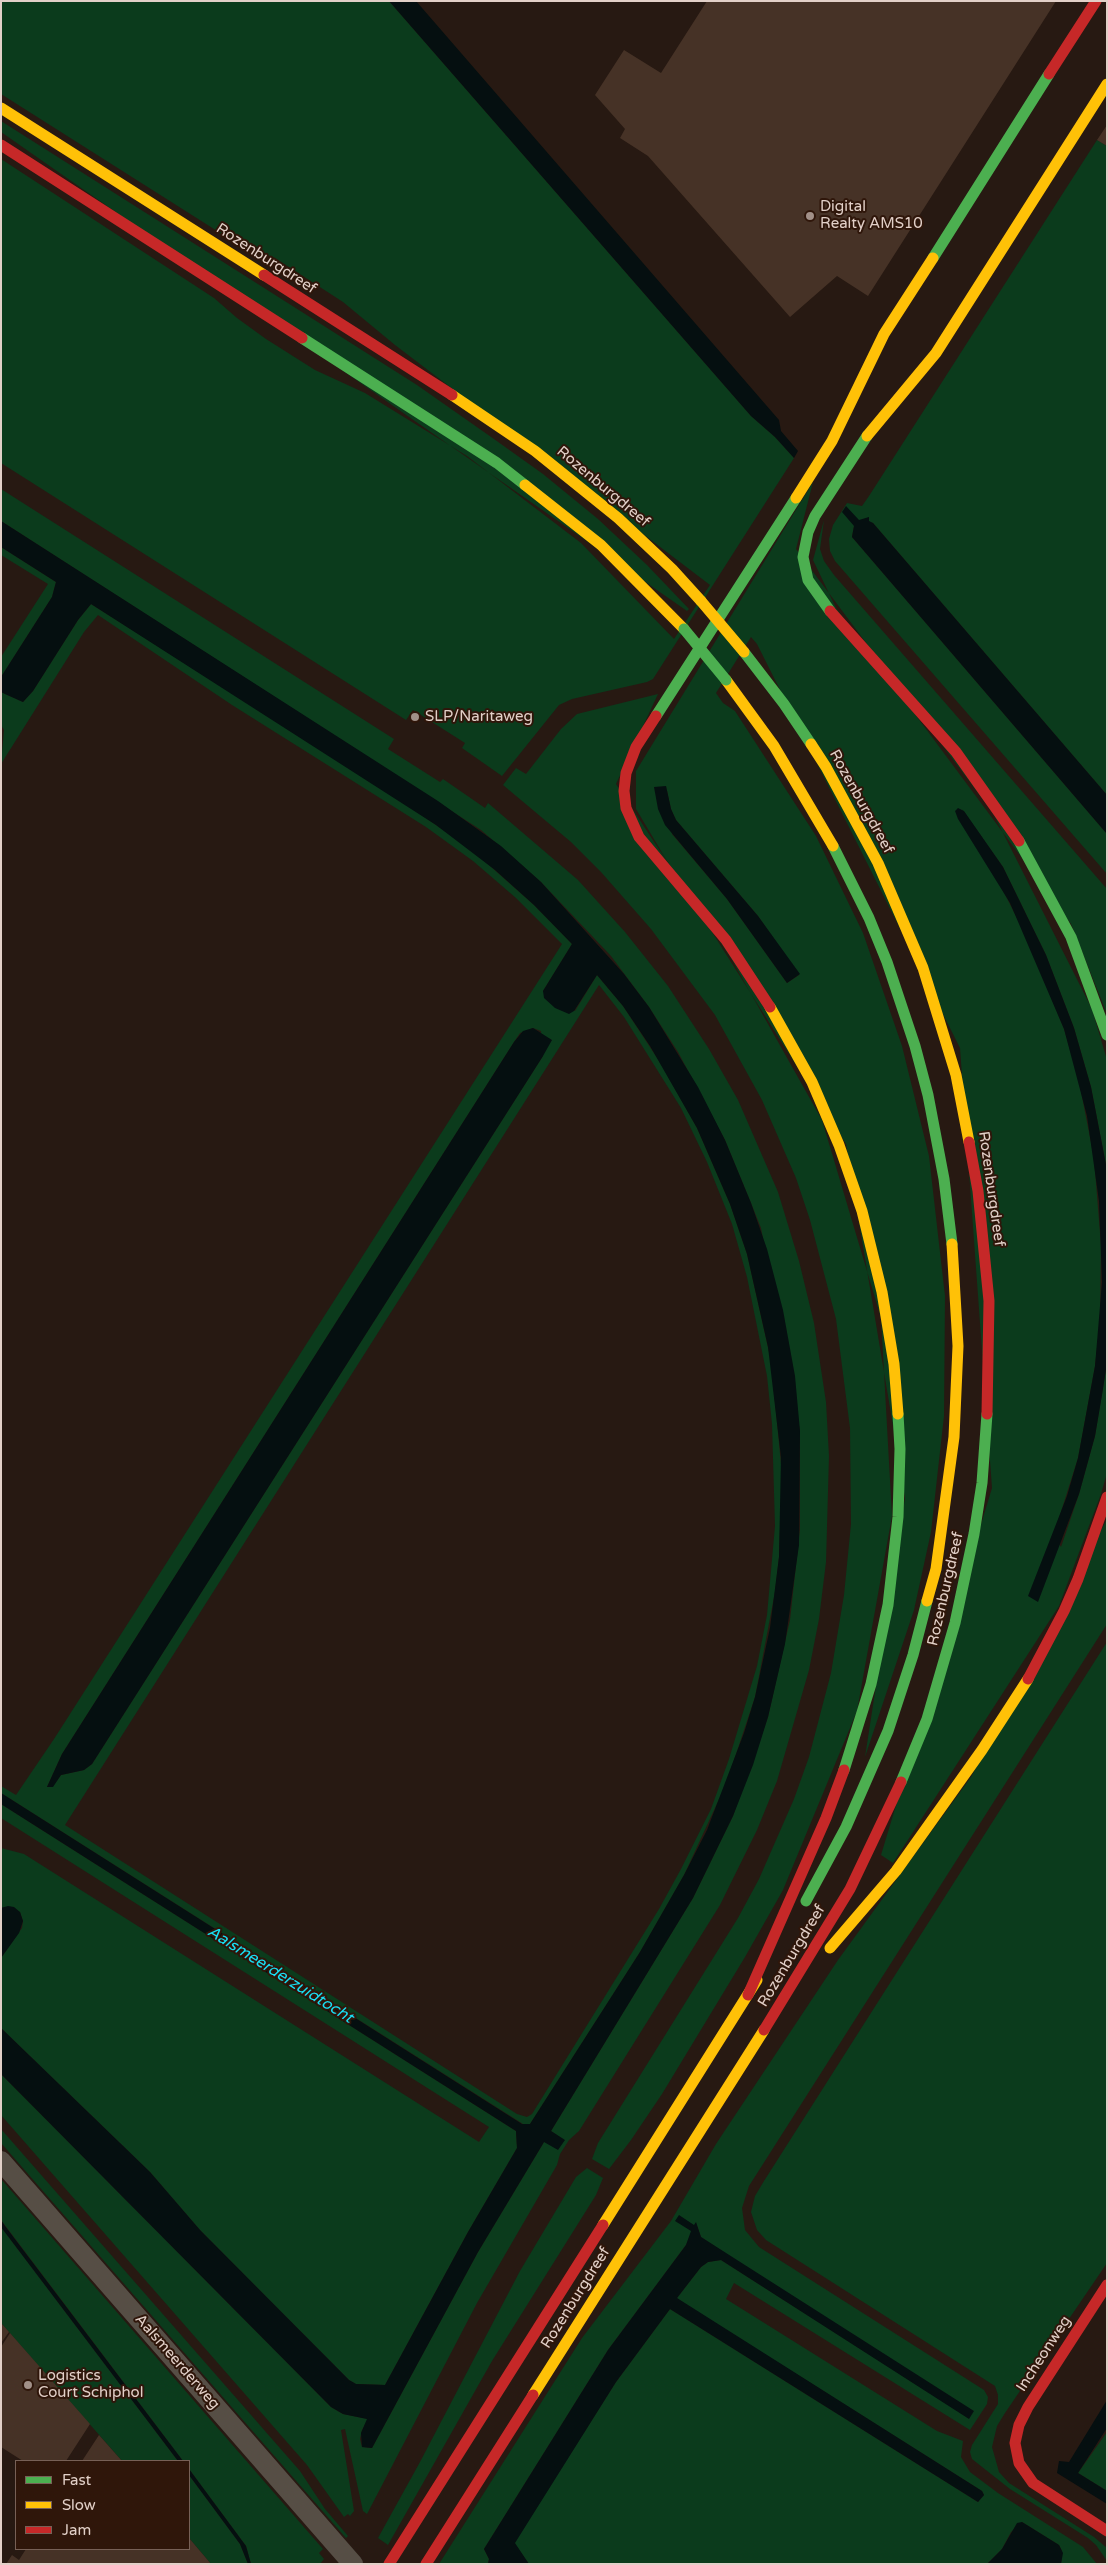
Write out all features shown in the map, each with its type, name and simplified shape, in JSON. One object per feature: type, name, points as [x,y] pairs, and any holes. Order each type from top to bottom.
[{"type":"main road","points":[[748,1995],[826,1818],[852,1748],[871,1684],[888,1605],[896,1538],[900,1468],[897,1396],[886,1313],[874,1254],[859,1203],[828,1116],[799,1056],[753,980],[717,928],[646,846],[631,823],[624,798],[624,781],[627,766],[636,747],[832,441],[884,334],[1096,1]]},
{"type":"main road","points":[[1107,84],[936,354],[867,436],[837,482],[808,532],[804,557],[808,580],[821,601],[956,752],[1018,839],[1071,937],[1107,1035]]},
{"type":"main road","name":"Rozenburgdreef","points":[[1,108],[459,399],[535,451],[618,518],[701,601],[744,652],[806,736],[844,797],[878,863],[923,968],[951,1057],[972,1153],[983,1227],[989,1326],[988,1408],[978,1509],[962,1598],[938,1682],[917,1745],[873,1845],[823,1935],[426,2564]]},
{"type":"main road","name":"Rozenburgdreef","points":[[1,145],[497,462],[601,545],[684,629],[726,680],[774,746],[823,825],[869,918],[887,962],[915,1046],[936,1133],[950,1220],[957,1298],[958,1346],[954,1437],[942,1535],[925,1613],[903,1688],[868,1781],[846,1827],[796,1919],[389,2564]]},
{"type":"main road","points":[[776,2011],[896,1871],[1007,1712],[1030,1675],[1064,1611],[1092,1543],[1107,1497]]},
{"type":"main road","name":"Incheonweg","points":[[1107,2285],[1028,2406],[1018,2429],[1015,2443],[1019,2463],[1032,2483],[1107,2531]]},
{"type":"street","name":"Aalsmeerderweg","points":[[1,2161],[346,2556]]},
{"type":"green space","points":[[1,1],[389,1],[751,416],[775,437],[794,458],[653,679],[572,699],[559,705],[502,776],[462,748],[465,743],[413,710],[406,720],[1,463],[1,159],[214,298],[266,339],[315,370],[365,393],[467,456],[581,543],[674,639],[710,585],[395,345],[343,302],[275,258],[225,236],[1,94]]},
{"type":"green space","points":[[1,121],[417,385],[494,439],[543,474],[598,519],[647,565],[689,609],[687,611],[1,132]]},
{"type":"green space","points":[[1097,140],[1107,146],[1107,795],[873,523],[864,520],[854,526],[852,537],[1107,834],[1107,874],[835,561],[830,551],[829,539],[833,525],[847,503],[862,506],[869,496]]},
{"type":"green space","points":[[813,482],[796,549],[993,813],[1092,1009],[1107,1060],[1107,1170],[1091,1087],[1074,1028],[1046,955],[1003,867],[962,809],[1027,938],[1064,1029],[1078,1076],[1094,1158],[1101,1245],[1100,1321],[1095,1366],[1078,1458],[1054,1534],[1061,1547],[1079,1494],[1095,1436],[1107,1363],[1107,1473],[1059,1606],[893,1863],[881,1855],[992,1488],[960,1048],[757,644],[751,637],[716,693],[723,703],[735,711],[816,836],[863,933],[902,1046],[929,1156],[945,1296],[944,1416],[931,1532],[914,1610],[865,1757],[905,1498],[846,1144],[636,809],[636,771]],"holes":[[[666,786],[671,809],[676,820],[758,916],[799,975],[787,983],[727,899],[672,834]]]},
{"type":"green space","points":[[1,489],[394,739],[388,749],[440,782],[443,779],[485,808],[488,803],[578,880],[625,932],[668,986],[709,1049],[738,1100],[778,1192],[799,1261],[814,1323],[826,1402],[829,1456],[826,1562],[819,1619],[809,1670],[777,1781],[757,1830],[720,1905],[579,2131],[569,2140],[560,2154],[557,2165],[477,2303],[367,2514],[363,2511],[345,2429],[341,2430],[354,2511],[350,2516],[348,2514],[344,2517],[307,2465],[1,2115],[1,2074],[331,2407],[343,2414],[368,2419],[360,2439],[362,2447],[372,2448],[478,2252],[544,2142],[564,2140],[551,2131],[693,1898],[733,1816],[768,1717],[790,1620],[800,1529],[800,1431],[761,1228],[725,1140],[678,1052],[649,1007],[611,956],[541,882],[481,830],[1,521]]},
{"type":"green space","points":[[824,520],[820,549],[824,561],[834,575],[1107,889],[1107,1014],[1071,924],[836,608],[813,560]]},
{"type":"green space","points":[[1,547],[56,582],[52,597],[1,677],[1,657],[48,584],[1,555]]},
{"type":"green space","points":[[91,604],[384,789],[472,850],[534,905],[572,944],[543,991],[575,1011],[597,975],[623,1006],[663,1067],[697,1128],[730,1204],[747,1254],[771,1361],[782,1474],[779,1557],[775,1592],[755,1697],[726,1784],[684,1875],[640,1952],[530,2124],[523,2124],[1,1793],[1,1786],[16,1795],[54,1739],[562,944],[516,898],[473,861],[426,827],[232,705],[98,615],[84,632],[1,764],[4,730],[1,725],[1,692],[23,702],[33,691],[78,620]],"holes":[[[599,985],[624,1017],[681,1108],[707,1162],[732,1224],[747,1277],[767,1376],[772,1424],[775,1526],[767,1615],[757,1666],[729,1759],[711,1809],[659,1909],[532,2114],[527,2117],[517,2114],[65,1825]],[[533,1028],[541,1031],[543,1056],[92,1764],[84,1770],[61,1775],[52,1787],[47,1787],[62,1754],[514,1042],[520,1033]]]},
{"type":"green space","points":[[658,694],[616,784],[732,960],[822,1120],[881,1318],[892,1516],[857,1711],[783,1890],[662,2094],[609,2169],[592,2159],[598,2143],[738,1918],[759,1879],[794,1799],[809,1757],[831,1673],[844,1595],[851,1524],[850,1428],[836,1319],[810,1220],[796,1178],[762,1100],[715,1015],[651,929],[601,872],[571,842],[503,785],[516,768],[526,774],[561,729],[577,714]]},
{"type":"green space","points":[[1107,1519],[1107,1624],[749,2186],[742,2208],[745,2230],[759,2247],[984,2390],[988,2397],[987,2404],[970,2430],[734,2283],[726,2299],[937,2431],[963,2441],[961,2457],[970,2472],[998,2493],[1083,2547],[1097,2564],[1061,2564],[1062,2551],[1059,2545],[1022,2522],[1011,2532],[1002,2549],[987,2564],[529,2564],[514,2543],[616,2382],[670,2309],[978,2502],[984,2495],[982,2491],[680,2301],[677,2298],[701,2267],[708,2262],[721,2260],[969,2418],[701,2237],[696,2223],[686,2245],[608,2350],[484,2549],[489,2559],[488,2564],[439,2564],[582,2338],[671,2221],[716,2144],[838,1960],[971,1777]]},
{"type":"green space","points":[[1107,1642],[1107,2263],[1005,2413],[997,2426],[992,2447],[999,2472],[1009,2483],[1094,2537],[1107,2548],[1107,2561],[1096,2545],[1088,2538],[1010,2489],[972,2459],[970,2452],[972,2445],[998,2404],[995,2386],[766,2240],[757,2230],[751,2212],[755,2196],[764,2181]]},
{"type":"green space","points":[[1,1804],[516,2131],[517,2148],[468,2232],[385,2385],[356,2384],[349,2380],[200,2230],[150,2172],[1,2028],[1,1958],[22,1928],[23,1921],[20,1912],[5,1907],[1,1908],[1,1848],[24,1854],[479,2142],[489,2127],[1,1818]]},
{"type":"green space","points":[[1,2129],[300,2471],[325,2509],[348,2536],[346,2538],[1,2143]]},
{"type":"green space","points":[[587,2168],[603,2178],[596,2195],[492,2361],[388,2545],[378,2538],[520,2271],[576,2177]]},
{"type":"green space","points":[[1,2179],[323,2549],[319,2553],[324,2559],[320,2564],[251,2564],[246,2546],[190,2470],[190,2460],[182,2460],[1,2220]]},
{"type":"green space","points":[[1,2227],[177,2460],[121,2460],[1,2323]]},
{"type":"green space","points":[[1107,2432],[1107,2491],[1078,2473]]},
{"type":"green space","points":[[190,2476],[240,2544],[248,2564],[211,2564],[190,2539]]},
{"type":"water","points":[[389,1],[416,1],[779,420],[781,431],[798,451],[794,458],[775,437],[751,416]]},
{"type":"water","points":[[846,506],[859,520],[869,517],[869,521],[873,523],[1107,795],[1107,834],[852,537],[854,526],[842,512]]},
{"type":"water","name":"Aalsmeerderzuidtocht","points":[[1,521],[438,801],[501,846],[541,882],[624,974],[649,1007],[698,1087],[725,1140],[751,1203],[767,1249],[783,1310],[795,1376],[800,1431],[799,1545],[785,1644],[768,1717],[753,1765],[733,1816],[693,1898],[551,2131],[565,2140],[558,2150],[544,2142],[478,2252],[372,2448],[362,2447],[361,2433],[367,2419],[343,2414],[331,2407],[1,2074],[1,2028],[150,2172],[200,2230],[349,2380],[356,2384],[385,2385],[468,2232],[517,2148],[516,2131],[1,1804],[1,1793],[522,2124],[530,2124],[640,1952],[684,1875],[707,1830],[744,1733],[755,1697],[770,1628],[779,1557],[781,1457],[768,1347],[747,1254],[730,1204],[697,1128],[650,1046],[623,1006],[597,975],[574,1011],[569,1014],[555,1008],[544,998],[543,991],[572,944],[534,905],[495,870],[436,825],[91,604],[78,620],[33,691],[23,702],[1,692],[1,677],[52,597],[56,582],[1,547]]},
{"type":"water","points":[[666,786],[671,809],[676,820],[758,916],[800,974],[787,983],[727,899],[665,825],[658,809],[654,787]]},
{"type":"water","points":[[958,808],[964,811],[1003,867],[1046,955],[1074,1028],[1091,1087],[1107,1170],[1107,1363],[1102,1395],[1095,1436],[1079,1494],[1038,1602],[1028,1596],[1067,1496],[1078,1458],[1095,1366],[1102,1282],[1099,1201],[1087,1116],[1064,1029],[1010,903],[958,819],[955,811]]},
{"type":"water","points":[[533,1028],[552,1040],[543,1056],[92,1764],[84,1770],[61,1775],[53,1787],[47,1787],[62,1754],[514,1042],[523,1031]]},
{"type":"water","points":[[14,1907],[20,1912],[23,1921],[19,1933],[1,1958],[1,1908]]},
{"type":"water","points":[[679,2215],[694,2225],[696,2222],[701,2237],[974,2411],[969,2419],[721,2260],[708,2262],[701,2267],[677,2298],[982,2491],[984,2495],[978,2502],[670,2309],[616,2382],[515,2543],[529,2564],[488,2564],[489,2559],[484,2549],[608,2350],[686,2245],[691,2231],[675,2221]]},
{"type":"water","points":[[1,2220],[182,2460],[177,2460],[1,2227]]},
{"type":"water","points":[[1107,2400],[1107,2428],[1078,2473],[1107,2491],[1107,2504],[1057,2473],[1059,2461],[1069,2462]]},
{"type":"water","points":[[190,2470],[246,2546],[251,2564],[248,2564],[240,2544],[190,2476]]},
{"type":"water","points":[[1022,2522],[1059,2545],[1063,2553],[1061,2564],[987,2564],[1002,2549],[1017,2523]]},
{"type":"building","name":"Digital Realty AMS10","points":[[707,1],[1056,1],[868,296],[837,276],[790,317],[648,156],[620,138],[625,129],[595,95],[624,50],[661,73]]},
{"type":"building","points":[[1107,125],[1107,146],[1097,140]]},
{"type":"building","points":[[1,2323],[9,2332],[1,2343]]},
{"type":"building","name":"Logistics Court Schiphol","points":[[10,2333],[90,2424],[67,2460],[21,2460],[1,2447],[1,2347]]},
{"type":"building","points":[[99,2435],[121,2460],[83,2460]]},
{"type":"building","points":[[190,2539],[211,2564],[6,2564],[12,2555],[19,2560],[25,2550],[190,2550]]},
{"type":"traffic: fast","points":[[933,258],[1049,74]]},
{"type":"traffic: fast","points":[[302,338],[497,463],[525,485]]},
{"type":"traffic: fast","points":[[830,611],[808,580],[803,557],[808,532],[815,516],[867,436]]},
{"type":"traffic: fast","points":[[656,716],[796,498]]},
{"type":"traffic: fast","points":[[684,629],[726,680]]},
{"type":"traffic: fast","points":[[744,652],[784,704],[811,744]]},
{"type":"traffic: fast","points":[[1019,841],[1071,937],[1107,1035]]},
{"type":"traffic: fast","points":[[833,846],[869,918],[887,962],[915,1046],[928,1095],[944,1179],[952,1244]]},
{"type":"traffic: fast","points":[[844,1770],[871,1684],[888,1605],[898,1517],[900,1449],[898,1414]]},
{"type":"traffic: fast","points":[[901,1782],[927,1719],[955,1623],[974,1534],[982,1483],[987,1414]]},
{"type":"traffic: fast","points":[[806,1901],[846,1827],[888,1731],[913,1655],[927,1601]]},
{"type":"traffic: slow","points":[[867,436],[936,353],[1107,84]]},
{"type":"traffic: slow","points":[[1,108],[264,275]]},
{"type":"traffic: slow","points":[[796,498],[832,441],[884,334],[933,258]]},
{"type":"traffic: slow","points":[[452,395],[535,451],[618,518],[672,569],[701,601]]},
{"type":"traffic: slow","points":[[525,485],[601,545],[684,629]]},
{"type":"traffic: slow","points":[[701,601],[744,652]]},
{"type":"traffic: slow","points":[[726,680],[774,746],[833,846]]},
{"type":"traffic: slow","points":[[811,744],[826,767],[878,863],[923,968],[956,1075],[969,1142]]},
{"type":"traffic: slow","points":[[770,1007],[812,1082],[839,1145],[862,1211],[882,1292],[894,1364],[898,1414]]},
{"type":"traffic: slow","points":[[927,1601],[936,1569],[954,1437],[958,1346],[952,1244]]},
{"type":"traffic: slow","points":[[830,1948],[896,1871],[982,1750],[1028,1679]]},
{"type":"traffic: slow","points":[[603,2225],[757,1980]]},
{"type":"traffic: slow","points":[[533,2395],[764,2030]]},
{"type":"traffic: jam","points":[[1049,74],[1096,1]]},
{"type":"traffic: jam","points":[[1,145],[302,338]]},
{"type":"traffic: jam","points":[[264,275],[452,395]]},
{"type":"traffic: jam","points":[[830,611],[956,752],[1019,841]]},
{"type":"traffic: jam","points":[[656,716],[636,747],[626,773],[624,791],[626,808],[639,837],[726,940],[770,1007]]},
{"type":"traffic: jam","points":[[969,1142],[978,1191],[989,1301],[987,1414]]},
{"type":"traffic: jam","points":[[1028,1679],[1064,1611],[1078,1579],[1107,1497]]},
{"type":"traffic: jam","points":[[748,1995],[826,1818],[844,1770]]},
{"type":"traffic: jam","points":[[764,2030],[850,1889],[901,1782]]},
{"type":"traffic: jam","points":[[389,2564],[603,2225]]},
{"type":"traffic: jam","points":[[1107,2285],[1028,2407],[1019,2425],[1015,2443],[1019,2463],[1033,2483],[1107,2531]]},
{"type":"traffic: jam","points":[[426,2564],[533,2395]]},
{"type":"place","name":"Digital Realty AMS10","points":[[810,216]]},
{"type":"place","name":"SLP/Naritaweg","points":[[415,717]]},
{"type":"place","name":"Logistics Court Schiphol","points":[[28,2385]]}]
